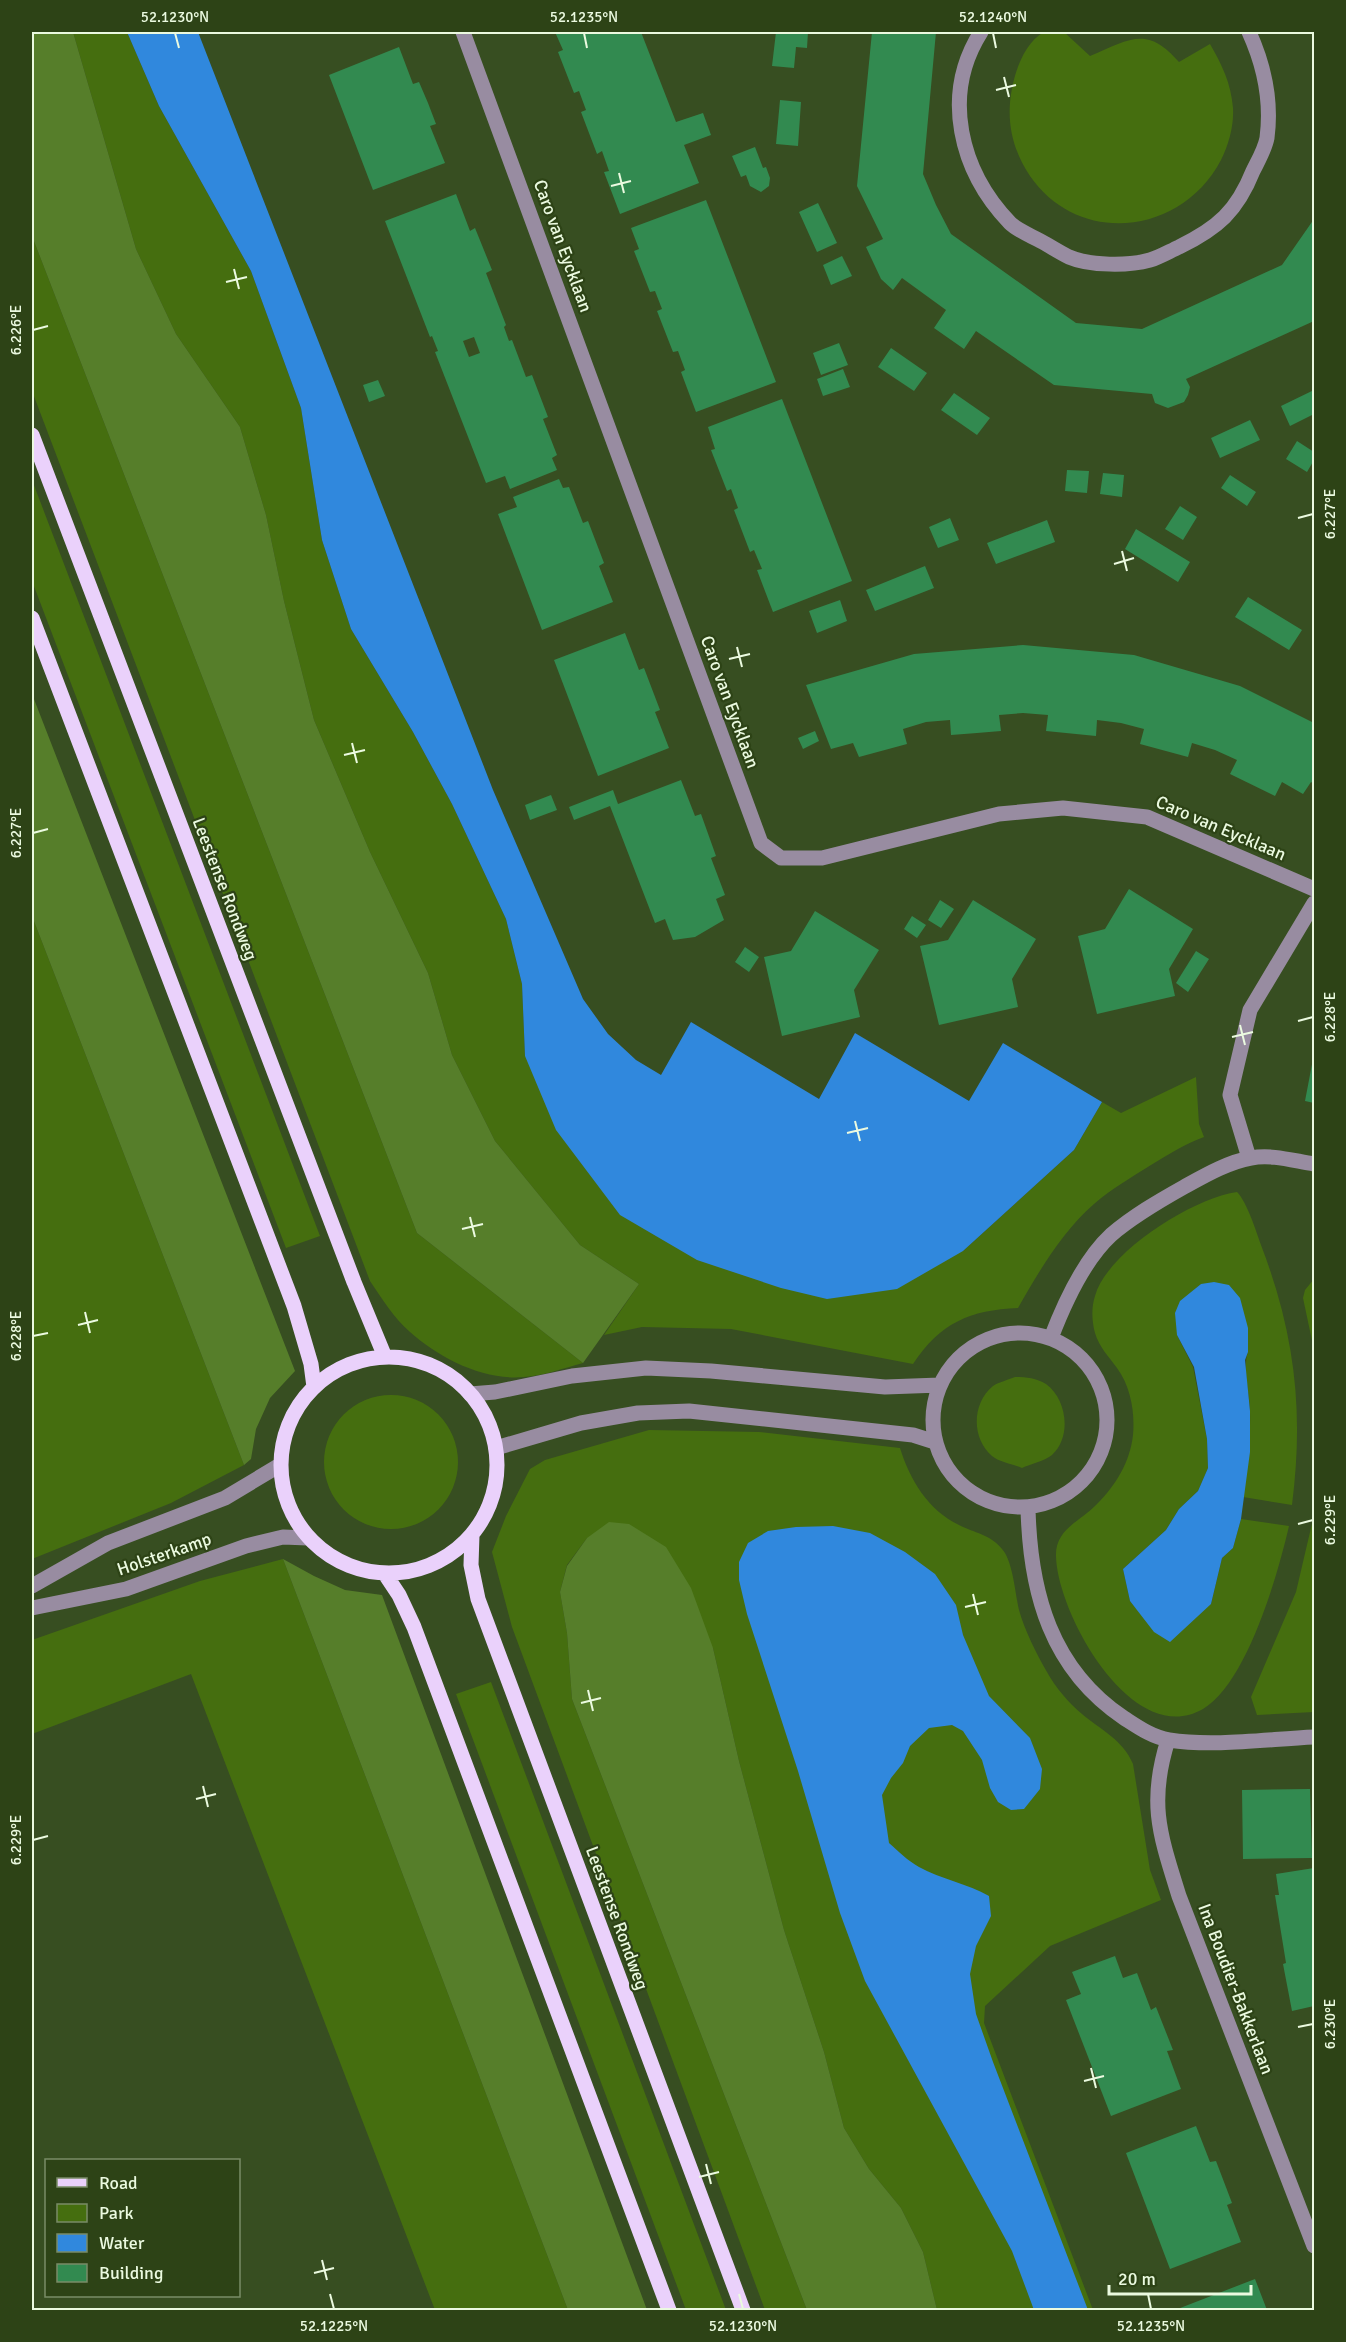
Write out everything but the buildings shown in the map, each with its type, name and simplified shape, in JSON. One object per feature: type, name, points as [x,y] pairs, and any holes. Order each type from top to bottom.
[{"type":"main road","name":"Leestense Rondweg","points":[[32,435],[345,1260],[385,1357]]},
{"type":"main road","points":[[32,618],[294,1306],[311,1364],[314,1387]]},
{"type":"main road","points":[[385,1357],[409,1359],[432,1367],[453,1378],[470,1394],[483,1413],[496,1448],[497,1469],[490,1503],[482,1521],[472,1535],[452,1553],[436,1563],[419,1570],[385,1574],[364,1571],[344,1564],[308,1538],[292,1512],[280,1465],[285,1437],[293,1416],[314,1387],[333,1373],[351,1364],[385,1357]]},
{"type":"main road","name":"Leestense Rondweg","points":[[472,1535],[471,1565],[478,1599],[743,2310]]},
{"type":"main road","points":[[385,1574],[399,1595],[414,1627],[669,2310]]},
{"type":"street","name":"Caro van Eycklaan","points":[[463,32],[761,843],[781,858],[822,858],[999,814],[1063,808],[1147,817],[1314,889]]},
{"type":"street","points":[[981,32],[973,44],[965,69],[959,102],[961,129],[967,157],[980,186],[1012,225],[1071,258],[1101,263],[1151,260],[1206,234],[1244,195],[1267,139],[1267,81],[1250,32]]},
{"type":"street","points":[[1249,1158],[1230,1095],[1250,1010],[1314,903]]},
{"type":"street","points":[[1052,1338],[1072,1290],[1095,1254],[1110,1236],[1146,1209],[1204,1176],[1249,1158],[1269,1156],[1314,1164]]},
{"type":"street","points":[[1024,1332],[1052,1338],[1077,1354],[1096,1377],[1106,1406],[1106,1436],[1095,1465],[1076,1488],[1050,1503],[1028,1509],[992,1504],[968,1491],[948,1472],[935,1442],[940,1385],[950,1366],[970,1347],[996,1335],[1024,1332]]},
{"type":"street","points":[[470,1394],[526,1387],[572,1376],[646,1368],[711,1371],[885,1387],[940,1385]]},
{"type":"street","points":[[496,1448],[581,1423],[638,1413],[689,1411],[913,1435],[935,1442]]},
{"type":"street","name":"Holsterkamp","points":[[32,1586],[108,1543],[225,1498],[280,1465]]},
{"type":"street","points":[[1028,1509],[1033,1572],[1046,1618],[1065,1657],[1089,1690],[1109,1708],[1153,1736],[1168,1740],[1209,1742],[1314,1737]]},
{"type":"street","name":"Holsterkamp","points":[[32,1608],[126,1589],[246,1546],[283,1537],[308,1538]]},
{"type":"street","name":"Ina Boudier-Bakkerlaan","points":[[1168,1740],[1160,1766],[1156,1796],[1157,1821],[1163,1846],[1179,1896],[1314,2246]]},
{"type":"green space","points":[[32,32],[73,32],[136,249],[176,334],[240,427],[266,515],[284,601],[314,720],[370,852],[428,973],[452,1055],[495,1141],[580,1245],[639,1284],[583,1363],[417,1233],[32,236]]},
{"type":"green space","points":[[73,32],[127,32],[159,106],[251,271],[301,408],[322,540],[351,629],[413,732],[452,804],[506,919],[522,984],[525,1056],[963,1251],[1074,1150],[1102,1102],[1121,1113],[1196,1077],[1199,1124],[1204,1137],[1184,1146],[1114,1188],[1082,1215],[1061,1239],[1018,1308],[985,1312],[958,1321],[934,1338],[913,1364],[731,1329],[642,1327],[604,1335],[639,1284],[580,1245],[495,1141],[452,1055],[428,973],[370,852],[314,720],[284,601],[266,515],[240,427],[176,334],[136,249]]},
{"type":"green space","points":[[1044,32],[1064,32],[1090,56],[1127,41],[1147,39],[1168,50],[1179,62],[1210,44],[1228,82],[1232,99],[1233,121],[1224,154],[1204,185],[1182,204],[1156,217],[1129,223],[1102,222],[1075,214],[1051,199],[1030,176],[1020,159],[1011,132],[1010,113],[1013,83],[1024,53]]},
{"type":"green space","points":[[32,236],[417,1233],[583,1363],[524,1377],[493,1375],[463,1366],[434,1351],[404,1327],[370,1281],[32,391]]},
{"type":"green space","points":[[32,480],[320,1236],[286,1248],[32,581]]},
{"type":"green space","points":[[32,694],[295,1371],[270,1398],[256,1429],[251,1459],[244,1465],[32,916]]},
{"type":"green space","points":[[32,916],[244,1465],[171,1503],[32,1559]]},
{"type":"green space","points":[[1237,1192],[1251,1217],[1273,1278],[1289,1342],[1294,1373],[1297,1437],[1292,1505],[1243,1497],[1250,1433],[1246,1366],[1248,1352],[1201,1284],[1191,1293],[1177,1335],[1193,1367],[1207,1439],[1208,1468],[1198,1491],[1179,1509],[1166,1530],[1123,1569],[1130,1601],[1137,1609],[1211,1604],[1222,1558],[1233,1548],[1241,1519],[1289,1526],[1269,1598],[1247,1652],[1233,1676],[1219,1696],[1203,1709],[1176,1717],[1150,1710],[1126,1694],[1103,1669],[1084,1640],[1069,1610],[1060,1581],[1057,1547],[1064,1532],[1091,1510],[1110,1489],[1125,1464],[1133,1435],[1131,1400],[1126,1383],[1104,1352],[1093,1324],[1092,1310],[1095,1296],[1103,1279],[1116,1262],[1154,1230],[1198,1205],[1219,1196]]},
{"type":"green space","points":[[1314,1279],[1314,1350],[1303,1298],[1305,1290]]},
{"type":"green space","points":[[1015,1377],[1031,1378],[1046,1384],[1059,1399],[1064,1418],[1062,1438],[1052,1455],[1022,1468],[995,1458],[985,1449],[980,1440],[977,1421],[978,1411],[986,1393],[993,1386]]},
{"type":"green space","points":[[391,1395],[417,1400],[438,1415],[453,1436],[458,1462],[453,1488],[438,1509],[417,1524],[391,1529],[365,1524],[344,1509],[329,1488],[324,1462],[329,1436],[344,1415],[365,1400]]},
{"type":"green space","points":[[649,1430],[759,1432],[900,1448],[915,1482],[938,1511],[959,1525],[988,1537],[1006,1554],[1024,1626],[1051,1678],[1077,1709],[1111,1736],[1129,1756],[1133,1764],[1150,1870],[1161,1900],[1050,1946],[985,2006],[984,2023],[1093,2310],[937,2310],[923,2252],[901,2208],[869,2169],[844,2128],[824,2052],[784,1930],[739,1761],[713,1648],[587,1538],[567,1565],[560,1592],[567,1633],[572,1699],[807,2310],[765,2310],[512,1627],[492,1552],[506,1516],[530,1469],[545,1460]]},
{"type":"green space","points":[[1314,1515],[1314,1712],[1257,1715],[1251,1697],[1296,1592]]},
{"type":"green space","points":[[609,1522],[629,1524],[666,1547],[691,1588],[713,1648],[739,1761],[784,1930],[824,2052],[844,2128],[869,2169],[901,2208],[923,2252],[937,2310],[807,2310],[572,1699],[567,1633],[560,1592],[567,1566],[587,1538]]},
{"type":"green space","points":[[283,1559],[568,2310],[435,2310],[191,1674],[32,1734],[32,1640],[200,1581]]},
{"type":"green space","points":[[283,1559],[345,1590],[382,1595],[647,2310],[568,2310]]},
{"type":"green space","points":[[491,1682],[726,2310],[686,2310],[456,1694]]},
{"type":"water","points":[[127,32],[198,32],[493,790],[583,999],[608,1034],[636,1060],[661,1075],[691,1022],[819,1099],[855,1033],[969,1101],[1003,1043],[1102,1102],[1074,1150],[963,1251],[897,1289],[827,1299],[781,1288],[697,1260],[620,1215],[556,1130],[525,1056],[522,984],[506,919],[452,804],[413,732],[351,629],[322,540],[301,408],[251,271],[159,106]]},
{"type":"water","points":[[1214,1282],[1229,1285],[1240,1298],[1248,1328],[1248,1352],[1245,1360],[1250,1411],[1250,1452],[1241,1519],[1233,1548],[1222,1558],[1211,1604],[1170,1642],[1154,1632],[1130,1601],[1123,1569],[1166,1530],[1179,1509],[1198,1491],[1208,1468],[1207,1439],[1194,1367],[1177,1335],[1175,1313],[1180,1301],[1201,1284]]},
{"type":"water","points":[[833,1526],[870,1533],[905,1552],[935,1574],[956,1605],[963,1635],[989,1696],[1030,1738],[1042,1769],[1040,1789],[1024,1809],[1011,1810],[998,1802],[990,1788],[982,1760],[963,1731],[952,1725],[929,1728],[910,1746],[903,1763],[891,1778],[882,1795],[889,1843],[919,1867],[989,1896],[991,1916],[976,1946],[970,1974],[976,2014],[1088,2310],[1034,2310],[1012,2251],[865,1981],[840,1913],[798,1771],[747,1614],[739,1580],[739,1562],[748,1543],[768,1531],[796,1527]]}]
